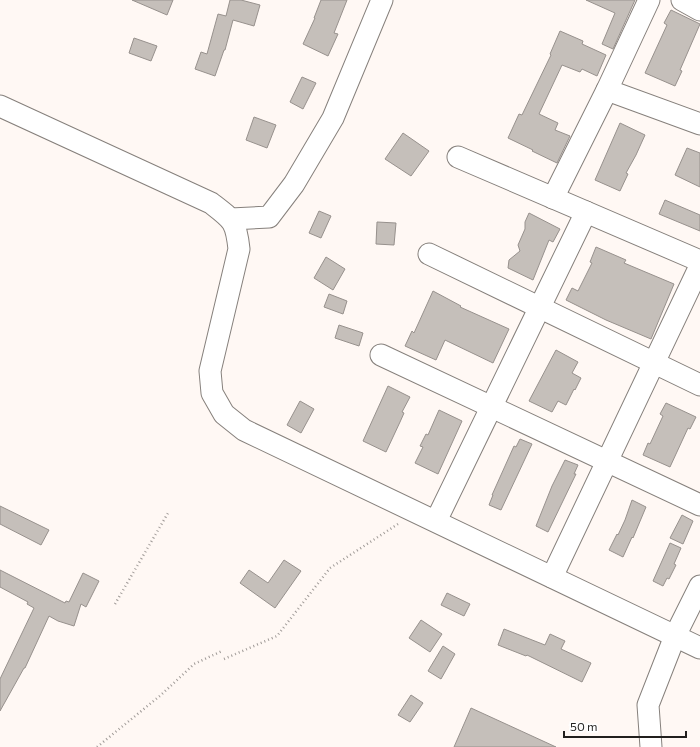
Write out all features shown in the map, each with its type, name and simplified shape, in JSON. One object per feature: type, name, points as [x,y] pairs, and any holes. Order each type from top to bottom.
[{"type":"street","points":[[231,219],[269,217],[294,184],[333,118],[382,0]]},
{"type":"street","points":[[553,198],[608,90],[649,0]]},
{"type":"street","points":[[682,0],[700,10]]},
{"type":"street","points":[[608,90],[700,124]]},
{"type":"street","points":[[0,106],[211,204],[231,219],[237,231],[239,249],[210,371],[212,393],[224,414],[244,430],[700,648]]},
{"type":"street","points":[[458,157],[700,261]]},
{"type":"street","points":[[436,521],[586,212]]},
{"type":"street","points":[[429,254],[700,385]]},
{"type":"street","points":[[552,577],[700,266]]},
{"type":"street","points":[[381,355],[700,505]]},
{"type":"street","points":[[651,747],[648,705],[675,636],[700,586]]},
{"type":"path","points":[[224,659],[277,636],[330,568],[416,512]]},
{"type":"path","points":[[115,604],[168,513]]},
{"type":"path","points":[[98,747],[161,695],[194,664],[222,651]]},
{"type":"building","points":[[132,0],[173,0],[167,15]]},
{"type":"building","points":[[230,0],[241,0],[260,5],[254,26],[233,20],[225,50],[215,76],[195,69],[201,52],[207,54],[218,14],[226,16]]},
{"type":"building","points":[[321,0],[347,0],[334,33],[338,34],[328,56],[303,44],[315,18]]},
{"type":"building","points":[[586,0],[635,0],[613,49],[602,44],[615,13]]},
{"type":"building","points":[[671,10],[700,24],[680,70],[682,71],[675,86],[645,73],[667,25],[664,23]]},
{"type":"building","points":[[560,31],[583,41],[582,44],[606,55],[597,76],[582,69],[580,72],[562,65],[539,114],[558,123],[555,130],[570,136],[557,163],[508,138],[519,114],[522,115],[551,55],[550,54]]},
{"type":"building","points":[[134,38],[157,46],[151,61],[129,53]]},
{"type":"building","points":[[302,77],[316,83],[303,109],[290,102]]},
{"type":"building","points":[[254,117],[276,125],[267,148],[246,140]]},
{"type":"building","points":[[620,123],[645,135],[626,173],[628,174],[620,191],[595,180]]},
{"type":"building","points":[[403,133],[429,151],[411,176],[385,159]]},
{"type":"building","points":[[687,148],[700,153],[700,187],[675,175]]},
{"type":"building","points":[[665,200],[700,215],[700,231],[659,214]]},
{"type":"building","points":[[319,211],[331,216],[321,238],[309,233]]},
{"type":"building","points":[[529,213],[560,229],[553,242],[549,240],[533,280],[508,268],[509,260],[520,251],[518,245],[525,229],[525,222]]},
{"type":"building","points":[[377,222],[396,223],[394,245],[376,244]]},
{"type":"building","points":[[596,247],[626,260],[624,263],[674,284],[651,339],[606,320],[566,300],[572,288],[578,291],[592,263],[590,262]]},
{"type":"building","points":[[326,257],[345,269],[333,290],[314,278]]},
{"type":"building","points":[[433,291],[461,306],[460,307],[509,329],[493,363],[445,340],[436,360],[405,346],[412,331],[414,333]]},
{"type":"building","points":[[329,294],[347,301],[343,314],[324,307]]},
{"type":"building","points":[[339,325],[363,333],[359,346],[335,338]]},
{"type":"building","points":[[556,350],[578,362],[572,373],[581,378],[566,405],[558,401],[552,412],[529,401]]},
{"type":"building","points":[[388,386],[410,397],[402,412],[404,413],[386,452],[363,441]]},
{"type":"building","points":[[300,401],[314,409],[301,433],[287,425]]},
{"type":"building","points":[[666,403],[696,417],[690,429],[688,428],[670,467],[643,455],[648,443],[650,444],[663,416],[660,414]]},
{"type":"building","points":[[439,410],[462,421],[438,474],[415,463],[423,447],[420,446],[426,434],[428,435]]},
{"type":"building","points":[[520,439],[532,444],[501,510],[489,505],[514,446],[516,447]]},
{"type":"building","points":[[565,460],[578,465],[574,474],[576,474],[548,532],[536,526],[552,486]]},
{"type":"building","points":[[632,500],[646,507],[623,557],[609,550],[625,520]]},
{"type":"building","points":[[0,506],[49,530],[41,545],[0,524]]},
{"type":"building","points":[[682,515],[693,521],[683,544],[670,538]]},
{"type":"building","points":[[670,543],[681,548],[674,564],[676,565],[669,579],[667,578],[663,586],[653,581]]},
{"type":"building","points":[[284,560],[301,571],[275,608],[240,583],[249,570],[268,583]]},
{"type":"building","points":[[0,570],[65,603],[66,601],[69,602],[83,573],[99,581],[86,607],[81,604],[74,626],[58,621],[49,616],[25,668],[0,711],[0,679],[34,608],[27,604],[28,602],[0,587]]},
{"type":"building","points":[[447,593],[470,604],[464,616],[441,605]]},
{"type":"building","points":[[421,620],[442,634],[430,652],[409,638]]},
{"type":"building","points":[[504,629],[545,645],[550,634],[565,641],[561,649],[591,663],[582,682],[527,655],[526,656],[498,645]]},
{"type":"building","points":[[443,646],[455,654],[441,679],[428,671]]},
{"type":"building","points":[[411,695],[423,703],[410,722],[398,715]]},
{"type":"building","points":[[471,708],[556,747],[454,747]]}]
